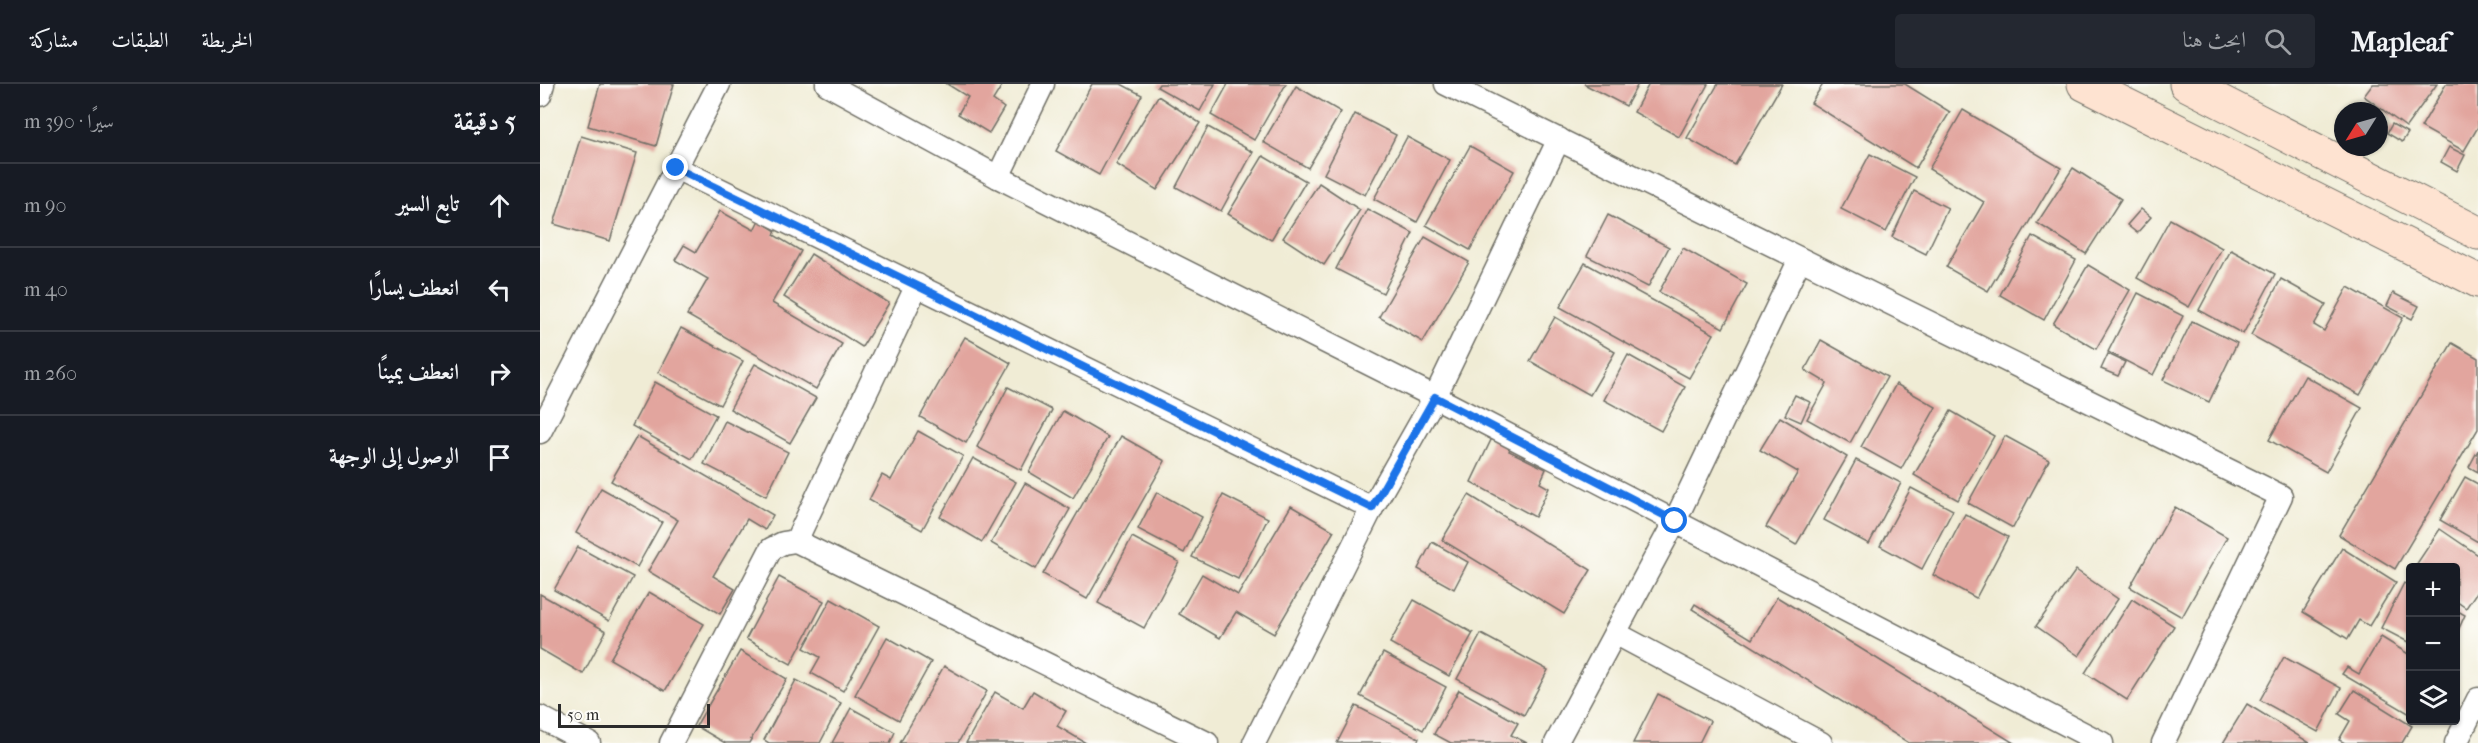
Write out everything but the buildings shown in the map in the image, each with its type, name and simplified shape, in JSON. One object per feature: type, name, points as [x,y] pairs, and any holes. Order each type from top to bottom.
[{"type":"street","points":[[540,95],[543,84]]},
{"type":"street","points":[[540,431],[719,84]]},
{"type":"street","points":[[827,84],[998,177],[1435,397],[2102,743]]},
{"type":"street","points":[[998,177],[1043,84]]},
{"type":"street","points":[[1446,84],[2281,496],[2163,743]]},
{"type":"street","points":[[2084,84],[2478,281]]},
{"type":"street","points":[[2186,84],[2478,233]]},
{"type":"street","points":[[1254,743],[1372,508],[1435,397],[1559,139]]},
{"type":"street","points":[[676,168],[1372,508]]},
{"type":"street","points":[[1556,743],[1675,521],[1800,259]]},
{"type":"street","points":[[796,541],[917,285]]},
{"type":"street","points":[[671,743],[771,549],[783,543],[796,541],[1207,743]]},
{"type":"street","points":[[1615,633],[1821,743]]},
{"type":"street","points":[[2456,743],[2478,699]]},
{"type":"street","points":[[540,717],[589,743]]},
{"type":"route","points":[[676,168],[1372,508],[1435,397],[1675,521]]}]
